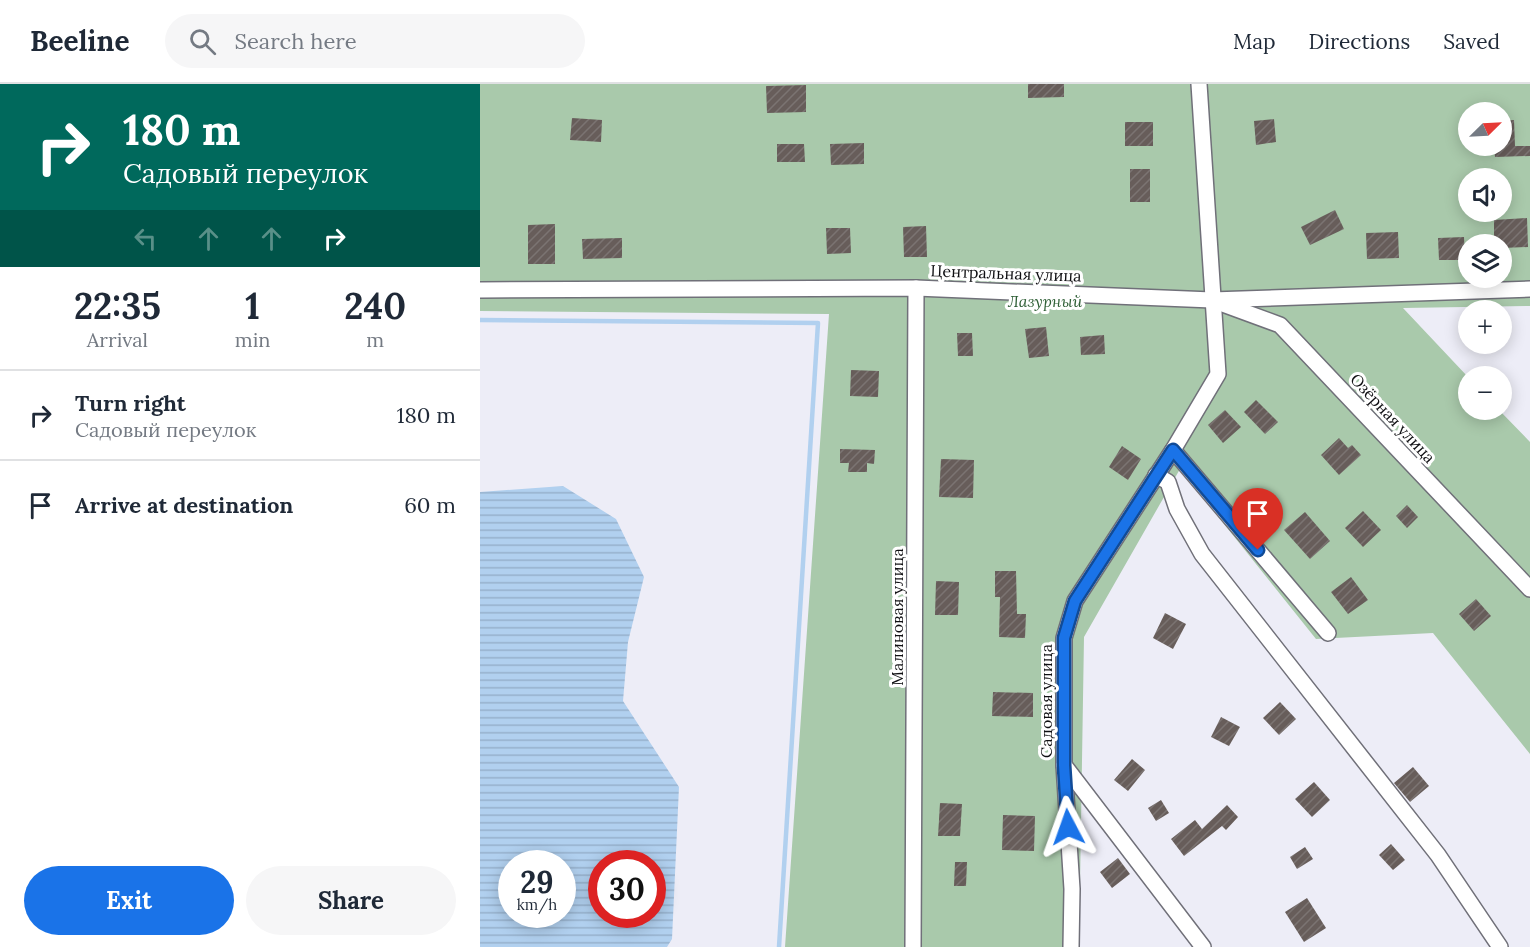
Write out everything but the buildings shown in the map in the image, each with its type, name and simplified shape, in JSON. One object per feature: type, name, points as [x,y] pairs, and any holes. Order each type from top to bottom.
[{"type":"street","name":"Садовая улица","points":[[1071,947],[1072,890],[1064,765],[1064,638],[1075,601],[1173,450],[1218,374],[1199,84]]},
{"type":"street","name":"Центральная улица","points":[[480,290],[916,288],[1212,300],[1530,289]]},
{"type":"street","name":"Малиновая улица","points":[[913,947],[916,288]]},
{"type":"street","name":"Озёрная улица","points":[[1212,300],[1280,325],[1530,590]]},
{"type":"street","points":[[1173,450],[1328,633]]},
{"type":"street","points":[[1156,475],[1168,482],[1177,508],[1202,554],[1438,855],[1500,947]]},
{"type":"street","points":[[1064,765],[1203,947]]},
{"type":"green space","name":"Лазурный","points":[[480,84],[1530,84],[1530,306],[1512,306],[1512,300],[1458,300],[1458,307],[1403,308],[1458,366],[1458,420],[1509,420],[1530,442],[1530,754],[1433,633],[1316,639],[1180,469],[1084,637],[1079,947],[785,947],[829,314],[480,311]]},
{"type":"water","points":[[563,486],[616,519],[644,577],[628,642],[623,701],[679,787],[672,939],[667,947],[480,947],[480,492]]},
{"type":"waterway","points":[[480,320],[818,323],[779,947]]},
{"type":"route","points":[[1068,827],[1064,765],[1064,638],[1075,601],[1173,450],[1258,550]]}]
